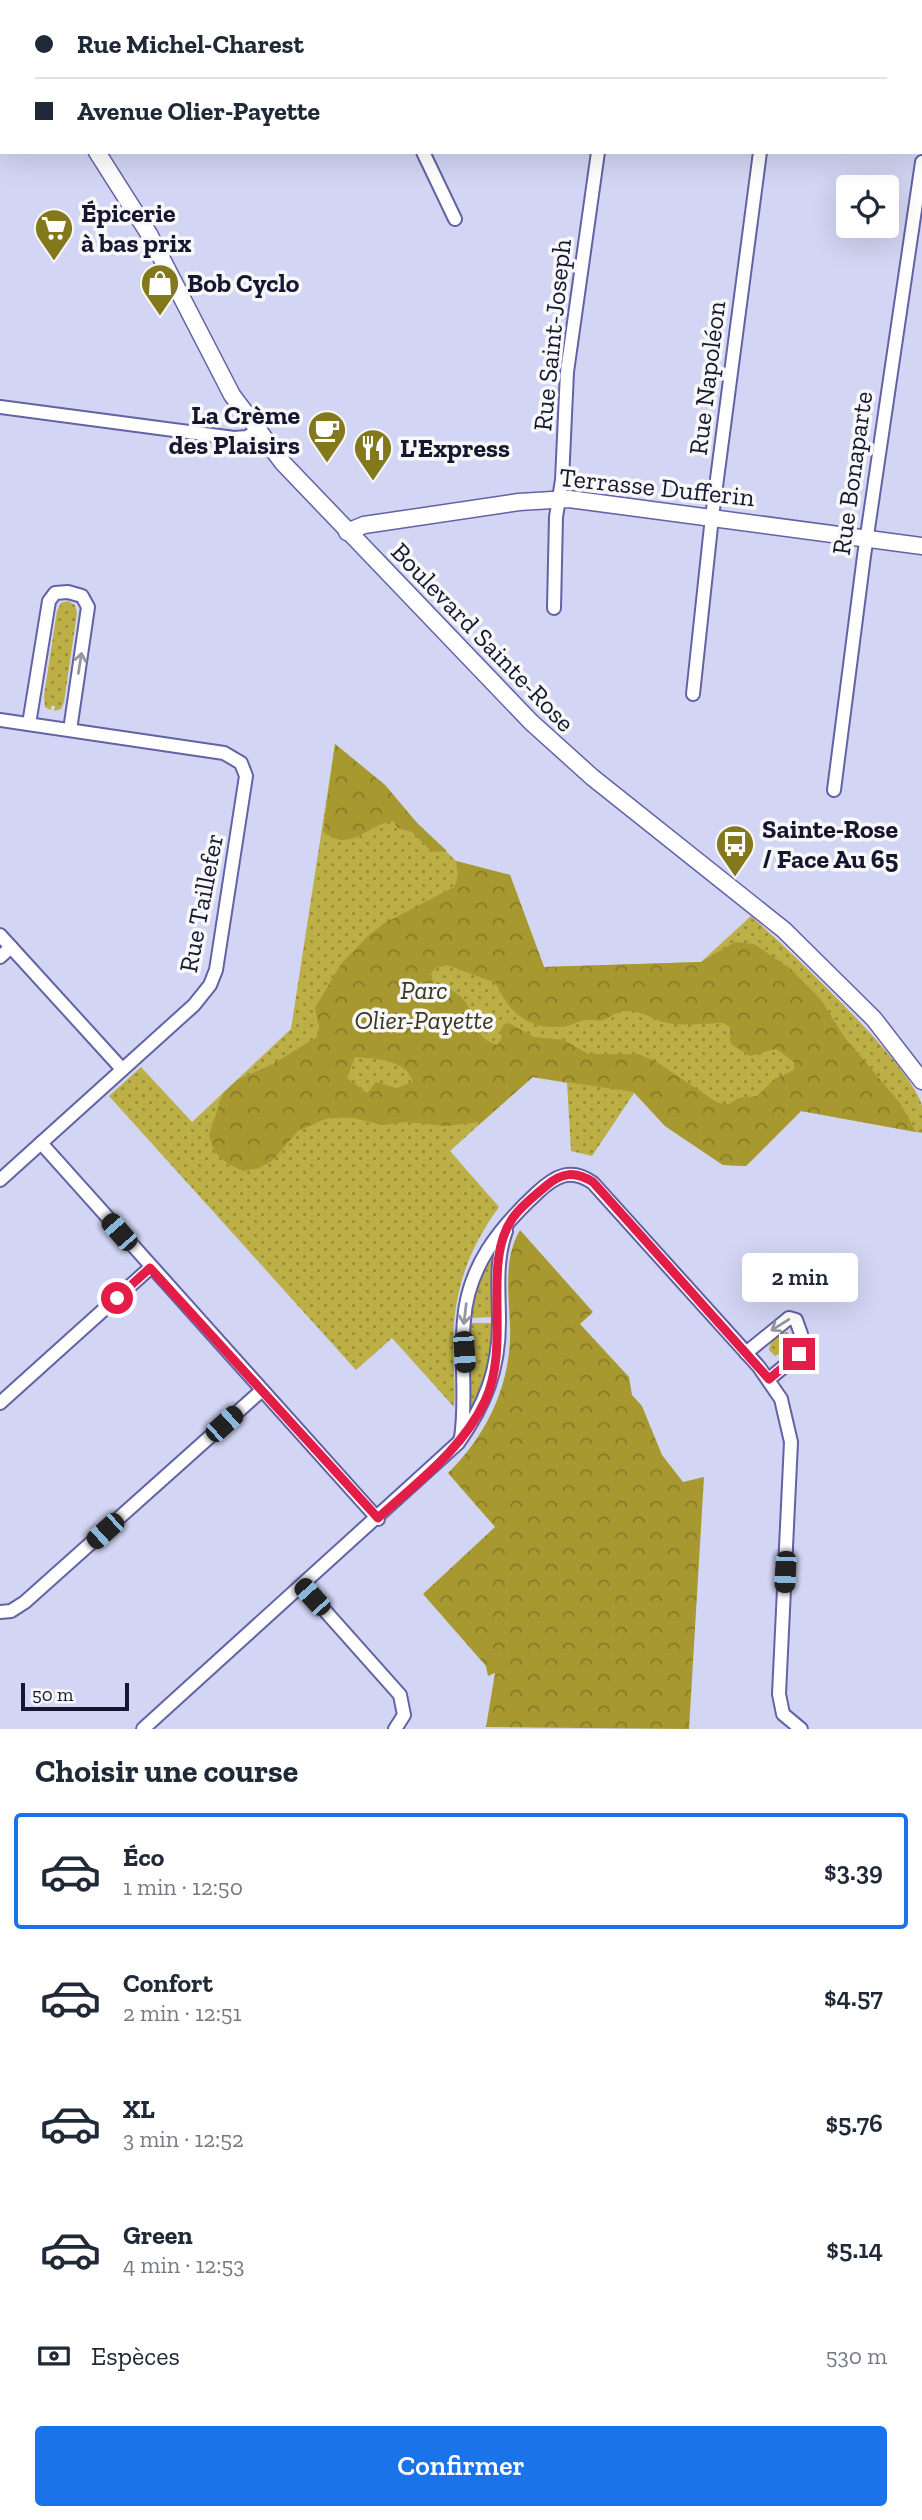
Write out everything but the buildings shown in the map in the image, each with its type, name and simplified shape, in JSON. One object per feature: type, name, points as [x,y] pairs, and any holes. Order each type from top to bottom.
[{"type":"street","name":"Boulevard Sainte-Rose","points":[[98,154],[149,234],[218,370],[257,431],[346,532],[560,750],[788,933],[874,1019],[922,1081]]},
{"type":"street","points":[[424,154],[455,219]]},
{"type":"street","name":"Rue Saint-Joseph","points":[[554,608],[570,343],[598,154]]},
{"type":"street","name":"Rue Napoléon","points":[[693,694],[712,517],[760,154]]},
{"type":"street","name":"Rue Bonaparte","points":[[834,790],[866,538],[922,162]]},
{"type":"street","points":[[0,407],[234,438],[247,437],[257,431]]},
{"type":"street","name":"Terrasse Dufferin","points":[[346,532],[364,525],[559,499],[922,546]]},
{"type":"street","points":[[29,724],[49,601],[55,593],[68,592],[82,596],[88,607],[70,730]]},
{"type":"street","name":"Rue Taillefer","points":[[0,720],[224,753],[238,760],[246,771],[214,978],[194,1005],[0,1180]]},
{"type":"street","points":[[0,935],[122,1069]]},
{"type":"street","points":[[0,957],[11,947]]},
{"type":"street","points":[[41,1143],[150,1268],[378,1518]]},
{"type":"street","points":[[461,1438],[466,1400],[463,1332],[467,1298],[486,1250],[512,1218],[559,1176],[574,1174],[589,1180],[769,1379],[785,1408],[791,1443],[780,1702],[786,1718],[801,1729]]},
{"type":"street","points":[[143,1729],[447,1455],[461,1438],[478,1414],[493,1379],[498,1347],[499,1255],[512,1218]]},
{"type":"street","points":[[0,1403],[150,1268]]},
{"type":"street","points":[[746,1353],[780,1322],[789,1318],[796,1320],[802,1334],[799,1354],[769,1379]]},
{"type":"street","points":[[0,1612],[11,1611],[25,1602],[261,1391]]},
{"type":"street","points":[[303,1586],[400,1695],[404,1715],[395,1729]]},
{"type":"green space","points":[[68,601],[75,605],[77,613],[64,702],[61,709],[54,711],[55,706],[51,706],[51,710],[45,707],[44,696],[57,611],[61,603]]},
{"type":"green space","name":"Parc Olier-Payette","points":[[335,744],[385,785],[417,823],[456,861],[510,875],[544,967],[701,962],[751,916],[846,1008],[896,1064],[914,1088],[922,1106],[922,1133],[801,1111],[746,1166],[723,1165],[665,1126],[634,1093],[592,1156],[571,1151],[567,1083],[532,1077],[450,1151],[499,1207],[470,1256],[459,1291],[453,1348],[454,1407],[392,1338],[356,1370],[109,1096],[141,1067],[192,1122],[291,1029]]},
{"type":"green space","points":[[335,744],[385,785],[417,823],[447,851],[432,852],[412,832],[398,828],[393,821],[383,823],[351,839],[333,838],[323,832]]},
{"type":"green space","points":[[456,861],[510,875],[544,967],[701,962],[735,942],[754,944],[791,969],[821,1000],[845,1038],[900,1103],[916,1132],[801,1111],[746,1166],[723,1165],[665,1126],[634,1092],[533,1077],[482,1122],[445,1126],[407,1122],[384,1125],[348,1117],[325,1119],[298,1131],[272,1161],[259,1168],[243,1171],[228,1164],[214,1151],[209,1135],[223,1093],[237,1080],[273,1064],[317,1037],[319,1027],[315,1008],[341,964],[383,924],[454,887],[458,877]],"holes":[[[447,965],[496,983],[514,1011],[532,1023],[553,1027],[566,1026],[584,1020],[601,1021],[628,1011],[670,1023],[723,1023],[730,1027],[731,1044],[750,1056],[776,1049],[794,1062],[794,1070],[775,1079],[757,1096],[739,1098],[729,1104],[718,1103],[655,1061],[638,1054],[588,1054],[564,1040],[534,1037],[509,1023],[504,1024],[501,1030],[502,1038],[497,1045],[489,1042],[480,1033],[470,1009],[459,995],[434,983],[430,975],[436,968]],[[355,1057],[397,1065],[409,1074],[413,1082],[397,1088],[376,1082],[367,1093],[347,1078]]]},
{"type":"green space","points":[[520,1230],[593,1312],[580,1324],[629,1377],[632,1395],[642,1406],[662,1455],[683,1482],[704,1477],[689,1729],[486,1727],[495,1673],[488,1676],[486,1666],[423,1594],[495,1527],[448,1473],[486,1424],[502,1387],[510,1347],[509,1265]]},
{"type":"green space","points":[[490,1255],[493,1257],[492,1317],[471,1318],[478,1280]]},
{"type":"green space","points":[[470,1323],[492,1323],[487,1376],[474,1410],[470,1410]]},
{"type":"green space","points":[[787,1332],[792,1339],[790,1348],[775,1356],[769,1350],[771,1344],[778,1336]]},
{"type":"place","name":"Épicerie à bas prix","points":[[54,262]]},
{"type":"place","name":"Bob Cyclo","points":[[160,317]]},
{"type":"place","name":"La Crème des Plaisirs","points":[[327,464]]},
{"type":"place","name":"L'Express","points":[[373,482]]},
{"type":"place","name":"Sainte-Rose / Face Au 65","points":[[735,878]]},
{"type":"route","points":[[117,1298],[150,1268],[378,1518],[458,1443],[486,1400],[497,1359],[497,1288],[503,1238],[512,1218],[559,1176],[579,1175],[593,1182],[769,1379],[799,1354]]}]
